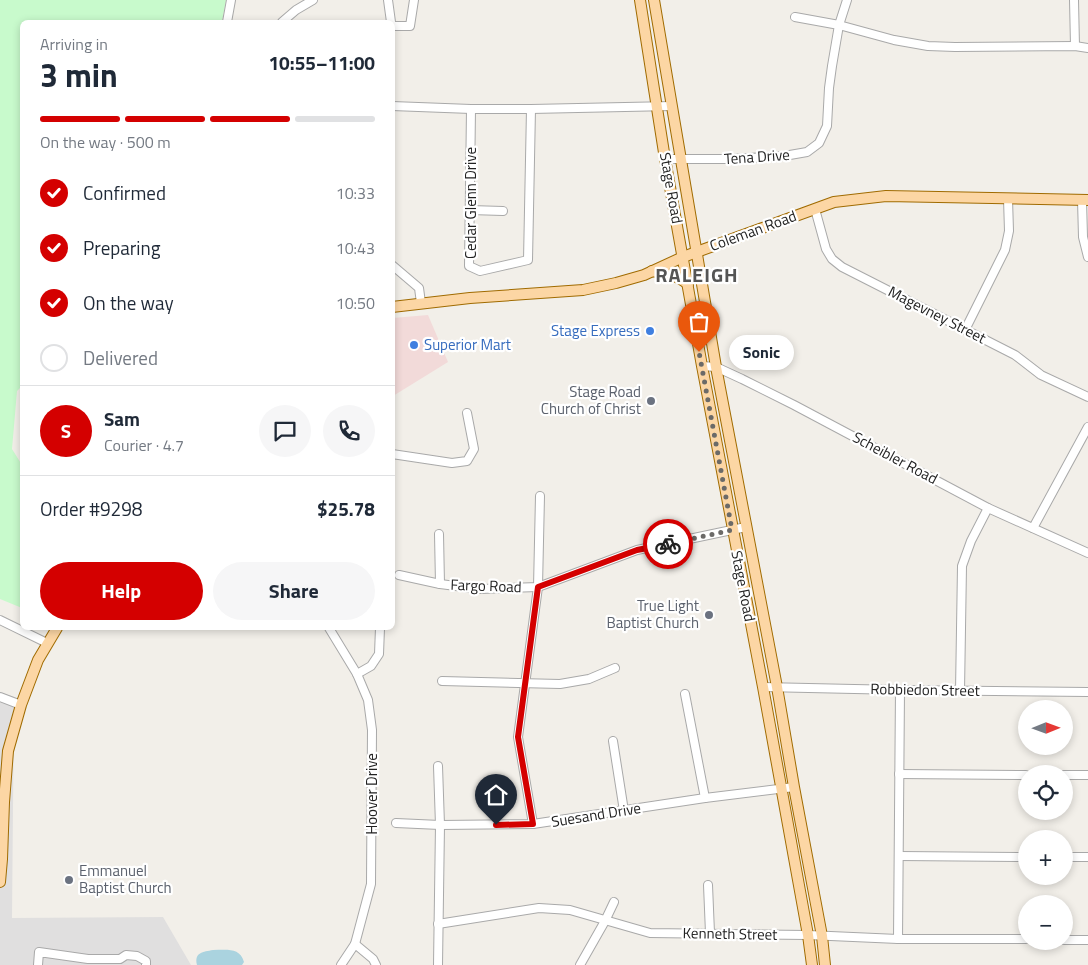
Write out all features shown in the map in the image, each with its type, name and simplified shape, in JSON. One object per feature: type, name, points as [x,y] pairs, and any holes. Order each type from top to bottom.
[{"type":"main road","name":"Stage Road","points":[[640,0],[702,366],[763,687],[812,965]]},
{"type":"main road","name":"Stage Road","points":[[654,0],[716,367],[777,687],[826,965]]},
{"type":"main road","name":"Coleman Road","points":[[395,306],[421,302],[583,290],[652,271],[683,257],[834,202],[886,196],[1085,200]]},
{"type":"main road","points":[[652,271],[675,275],[688,284]]},
{"type":"main road","points":[[0,882],[8,752],[20,705],[38,660],[55,630]]},
{"type":"street","points":[[226,20],[231,0]]},
{"type":"street","points":[[284,20],[296,10],[313,0]]},
{"type":"street","points":[[388,0],[391,20]]},
{"type":"street","points":[[395,26],[410,26],[414,0]]},
{"type":"street","name":"Tena Drive","points":[[666,159],[730,159],[784,156],[807,152],[819,143],[827,126],[829,88],[839,24],[847,0]]},
{"type":"street","points":[[1074,0],[1075,46]]},
{"type":"street","points":[[795,17],[839,24],[894,40],[928,46],[1075,46],[1088,48]]},
{"type":"street","points":[[395,106],[531,109],[672,106]]},
{"type":"street","name":"Cedar Glenn Drive","points":[[471,109],[469,266],[480,270],[528,260],[531,109]]},
{"type":"street","points":[[965,330],[1005,250],[1009,231],[1008,198]]},
{"type":"street","points":[[1085,200],[1083,237],[1088,257]]},
{"type":"street","name":"Magevney Street","points":[[815,209],[826,249],[832,259],[842,267],[1015,355],[1041,375],[1088,397]]},
{"type":"street","points":[[470,210],[503,210]]},
{"type":"street","points":[[395,268],[419,288],[421,302]]},
{"type":"street","name":"Scheibler Road","points":[[702,366],[716,367],[786,400],[988,508],[1088,553]]},
{"type":"street","points":[[395,454],[452,463],[467,461],[474,449],[467,413]]},
{"type":"street","points":[[1033,528],[1088,427]]},
{"type":"street","points":[[533,824],[518,737],[538,587],[540,496]]},
{"type":"street","points":[[960,691],[962,566],[971,541],[988,508]]},
{"type":"street","name":"Fargo Road","points":[[398,575],[440,584],[480,589],[538,587],[637,550],[746,527]]},
{"type":"street","points":[[439,534],[440,584]]},
{"type":"street","points":[[0,620],[20,630]]},
{"type":"street","points":[[20,630],[47,643]]},
{"type":"street","name":"Hoover Drive","points":[[330,630],[357,674],[368,700],[372,730],[371,884],[354,944],[341,965]]},
{"type":"street","points":[[357,674],[371,666],[379,654],[380,630]]},
{"type":"street","points":[[442,681],[560,684],[589,679],[615,668]]},
{"type":"street","name":"Robbiedon Street","points":[[763,687],[1088,692]]},
{"type":"street","points":[[898,939],[900,690]]},
{"type":"street","points":[[685,694],[705,798]]},
{"type":"street","points":[[0,697],[20,705]]},
{"type":"street","points":[[612,741],[624,810]]},
{"type":"street","points":[[438,766],[440,825],[438,965]]},
{"type":"street","points":[[900,774],[1018,774]]},
{"type":"street","points":[[1073,775],[1088,775]]},
{"type":"street","name":"Suesand Drive","points":[[396,823],[440,825],[533,824],[705,798],[794,787]]},
{"type":"street","points":[[899,856],[1018,857]]},
{"type":"street","points":[[1073,857],[1088,857]]},
{"type":"street","points":[[708,884],[710,933]]},
{"type":"street","points":[[580,965],[606,921],[614,902]]},
{"type":"street","name":"Kenneth Street","points":[[438,924],[539,908],[570,910],[650,933],[808,935],[898,939],[1018,939]]},
{"type":"street","points":[[1073,940],[1088,940]]},
{"type":"street","points":[[354,944],[373,959],[376,965]]},
{"type":"street","points":[[38,965],[39,952],[88,959],[120,959],[126,955],[137,956],[146,961],[146,965]]},
{"type":"shaded area","points":[[428,315],[448,362],[395,395],[395,318]]},
{"type":"shaded area","points":[[0,692],[14,697],[12,918],[163,917],[191,965],[0,965]]},
{"type":"green space","points":[[0,0],[226,0],[222,20],[20,20],[20,388],[17,391],[12,449],[20,462],[20,607],[0,599]]},
{"type":"water","points":[[213,950],[232,950],[242,957],[244,962],[242,965],[197,965],[197,957],[200,953]]},
{"type":"way so far","points":[[668,544],[732,530],[699,352]]},
{"type":"place","name":"Stage Express","points":[[650,331]]},
{"type":"place","name":"Superior Mart","points":[[414,345]]},
{"type":"place","name":"Sonic","points":[[699,352]]},
{"type":"place","name":"Stage Road Church of Christ","points":[[651,401]]},
{"type":"place","name":"True Light Baptist Church","points":[[709,615]]},
{"type":"place","name":"Emmanuel Baptist Church","points":[[69,880]]},
{"type":"district","name":"RALEIGH","points":[[697,275]]},
{"type":"route","points":[[496,825],[533,824],[518,737],[538,587],[637,550],[668,544]]}]
